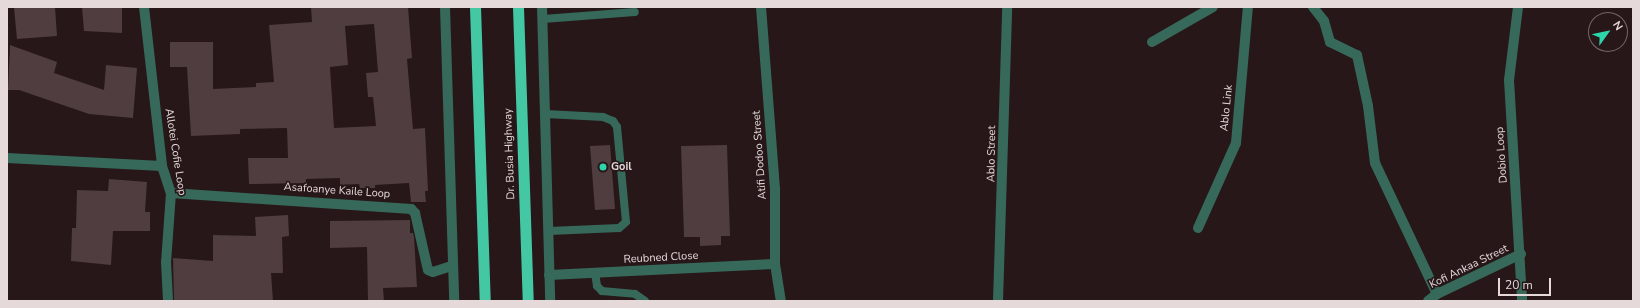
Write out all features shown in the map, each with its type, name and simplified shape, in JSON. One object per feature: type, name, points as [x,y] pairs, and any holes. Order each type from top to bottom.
[{"type":"highway","points":[[475,7],[485,301]]},
{"type":"highway","name":"Dr. Busia Highway","points":[[518,7],[528,301]]},
{"type":"street","name":"Allotei Cofie Loop","points":[[144,7],[162,166],[171,193],[166,262],[168,301]]},
{"type":"street","points":[[445,7],[454,301]]},
{"type":"street","points":[[542,7],[550,301]]},
{"type":"street","name":"Atifi Dodoo Street","points":[[761,7],[775,188],[775,264],[781,301]]},
{"type":"street","name":"Ablo Street","points":[[998,301],[1007,7]]},
{"type":"street","points":[[1152,42],[1213,7]]},
{"type":"street","name":"Ablo Link","points":[[1198,228],[1236,143],[1248,7]]},
{"type":"street","points":[[1313,7],[1324,21],[1330,42],[1357,55],[1368,106],[1375,163],[1437,294]]},
{"type":"street","name":"Dobio Loop","points":[[1518,7],[1509,80],[1521,254],[1522,301]]},
{"type":"street","points":[[7,158],[162,166]]},
{"type":"street","name":"Asafoanye Kaile Loop","points":[[171,193],[411,209],[415,213],[428,270],[433,272],[452,266]]},
{"type":"street","name":"Kofi Ankaa Street","points":[[1428,301],[1437,294],[1521,254]]},
{"type":"street","name":"Reubned Close","points":[[549,275],[775,264]]},
{"type":"lane","points":[[543,18],[635,12]]},
{"type":"lane","points":[[546,114],[603,117],[613,121],[617,127],[626,222],[619,228],[549,231]]},
{"type":"lane","points":[[595,273],[597,286],[602,291],[635,294],[645,301]]},
{"type":"building","points":[[55,7],[57,36],[17,39],[14,8]]},
{"type":"building","points":[[82,7],[122,7],[122,33],[84,31]]},
{"type":"building","points":[[311,7],[408,7],[412,58],[407,59],[413,129],[425,128],[428,191],[425,191],[426,202],[411,202],[409,183],[375,185],[375,188],[360,188],[359,184],[340,185],[340,178],[306,179],[306,183],[249,184],[248,158],[288,158],[287,128],[240,129],[240,134],[191,136],[187,67],[170,67],[170,42],[213,42],[213,89],[256,87],[256,83],[274,82],[269,25],[312,22]],"holes":[[[374,24],[378,72],[366,73],[368,97],[373,97],[376,126],[334,128],[330,67],[348,65],[345,26]]]},
{"type":"building","points":[[10,45],[57,62],[54,73],[104,90],[106,65],[137,68],[133,118],[89,114],[19,90],[8,90]]},
{"type":"building","points":[[610,145],[615,209],[595,210],[590,146]]},
{"type":"building","points":[[727,145],[730,236],[721,236],[721,245],[700,246],[700,237],[684,237],[681,146]]},
{"type":"building","points":[[109,179],[147,182],[145,212],[150,212],[150,231],[113,231],[111,265],[71,261],[72,228],[76,228],[77,190],[108,191]]},
{"type":"building","points":[[288,215],[289,236],[282,237],[283,273],[271,273],[273,301],[174,301],[173,258],[213,261],[213,235],[256,236],[255,217]]},
{"type":"building","points":[[410,220],[410,233],[413,233],[414,237],[417,287],[383,288],[384,301],[368,301],[367,247],[330,248],[330,221]]},
{"type":"place","name":"Goil","points":[[603,167]]}]
